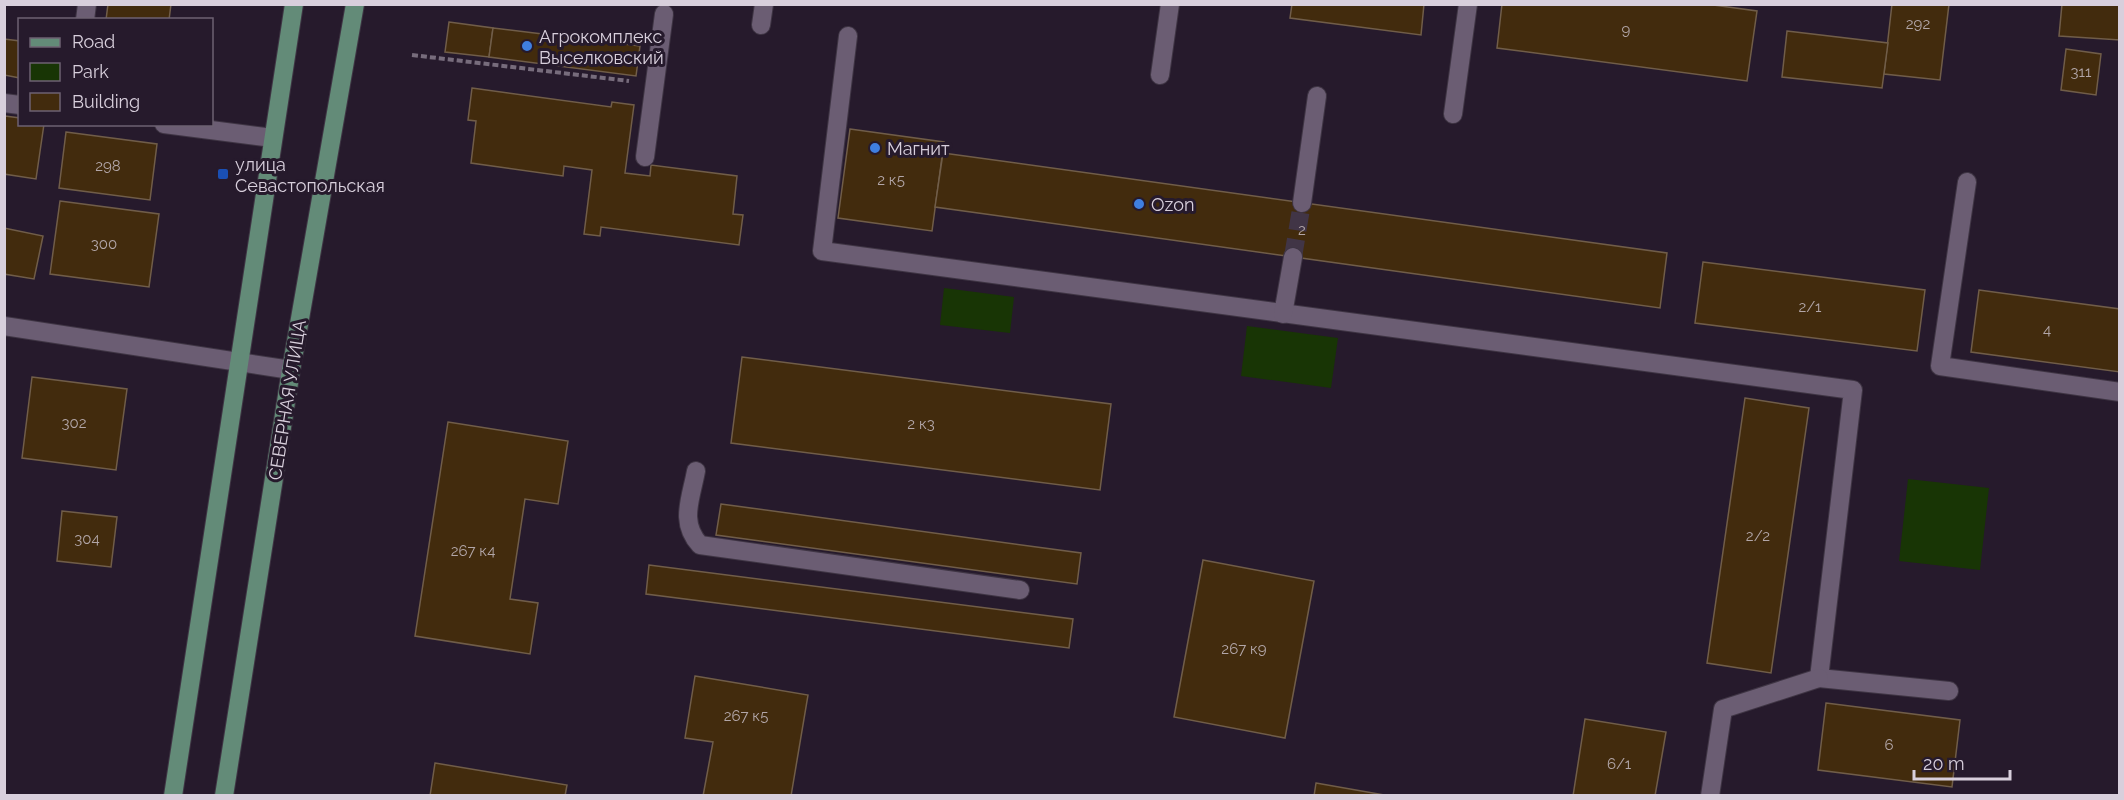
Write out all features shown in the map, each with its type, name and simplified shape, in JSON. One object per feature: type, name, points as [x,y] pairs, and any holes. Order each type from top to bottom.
[{"type":"main road","points":[[173,795],[294,4]]},
{"type":"main road","name":"СЕВЕРНАЯ УЛИЦА","points":[[224,795],[291,370],[355,4]]},
{"type":"street","points":[[761,25],[764,4]]},
{"type":"street","points":[[1160,75],[1170,4]]},
{"type":"street","points":[[1453,114],[1468,4]]},
{"type":"street","points":[[645,157],[664,14]]},
{"type":"street","points":[[848,36],[822,251],[1853,390],[1819,678]]},
{"type":"street","points":[[1302,202],[1317,96]]},
{"type":"street","points":[[180,126],[273,138]]},
{"type":"street","points":[[1967,182],[1940,366],[2120,392]]},
{"type":"street","points":[[1283,314],[1293,257]]},
{"type":"street","points":[[4,327],[291,370]]},
{"type":"street","points":[[696,471],[687,519],[690,534],[700,545],[1020,590]]},
{"type":"street","points":[[1710,795],[1723,709],[1819,678],[1948,691]]},
{"type":"path","points":[[412,55],[636,82]]},
{"type":"green space","points":[[944,288],[1014,297],[1010,333],[940,325]]},
{"type":"green space","points":[[1247,326],[1338,338],[1331,388],[1241,376]]},
{"type":"green space","points":[[1908,479],[1989,488],[1980,570],[1899,561]]},
{"type":"building","points":[[108,4],[171,4],[169,18],[106,18]]},
{"type":"building","points":[[1292,4],[1424,4],[1421,35],[1290,18]]},
{"type":"building","points":[[1502,4],[1706,4],[1757,11],[1747,81],[1497,48]]},
{"type":"building","points":[[1892,4],[1949,4],[1940,80],[1884,74]]},
{"type":"building","points":[[2062,4],[2120,4],[2120,40],[2059,36]]},
{"type":"building","points":[[449,22],[493,28],[489,57],[445,52]]},
{"type":"building","points":[[493,28],[640,46],[636,76],[489,57]]},
{"type":"building","points":[[1787,31],[1888,43],[1882,88],[1782,77]]},
{"type":"building","points":[[4,39],[18,41],[18,78],[4,75]]},
{"type":"building","points":[[2066,49],[2101,54],[2096,95],[2061,90]]},
{"type":"building","points":[[472,88],[611,107],[612,102],[634,105],[625,173],[650,176],[651,165],[737,176],[733,214],[743,215],[739,245],[601,227],[600,236],[584,234],[592,170],[564,166],[563,176],[471,163],[476,121],[468,120]]},
{"type":"building","points":[[5,116],[18,118],[18,126],[44,126],[36,179],[4,174]]},
{"type":"building","points":[[850,129],[944,142],[932,231],[838,218]]},
{"type":"building","points":[[66,132],[157,144],[150,200],[59,188]]},
{"type":"building","points":[[943,153],[1667,253],[1660,308],[935,207]]},
{"type":"building","points":[[60,201],[159,214],[149,287],[50,274]]},
{"type":"building","points":[[4,228],[43,236],[34,279],[4,274]]},
{"type":"building","points":[[1703,262],[1925,290],[1917,351],[1695,323]]},
{"type":"building","points":[[1979,290],[2120,309],[2120,372],[1971,352]]},
{"type":"building","points":[[742,357],[1111,404],[1100,490],[731,443]]},
{"type":"building","points":[[32,377],[127,389],[116,470],[22,458]]},
{"type":"building","points":[[1745,398],[1809,408],[1771,673],[1707,663]]},
{"type":"building","points":[[448,422],[568,441],[558,504],[525,499],[510,599],[538,603],[530,654],[415,636]]},
{"type":"building","points":[[721,504],[1081,553],[1077,584],[716,535]]},
{"type":"building","points":[[62,511],[117,517],[111,567],[57,561]]},
{"type":"building","points":[[1203,560],[1314,581],[1285,738],[1174,717]]},
{"type":"building","points":[[649,565],[1073,619],[1069,648],[646,594]]},
{"type":"building","points":[[695,676],[808,695],[791,796],[703,796],[713,742],[685,738]]},
{"type":"building","points":[[1826,703],[1960,720],[1952,787],[1818,770]]},
{"type":"building","points":[[1585,719],[1666,732],[1655,796],[1573,796]]},
{"type":"building","points":[[435,763],[567,785],[565,796],[430,796]]},
{"type":"building","points":[[1316,783],[1390,796],[1314,796]]},
{"type":"tunnel","points":[[1293,257],[1302,203]]},
{"type":"place","name":"Агрокомплекс Выселковский","points":[[527,46]]},
{"type":"place","name":"Магнит","points":[[875,148]]},
{"type":"place","name":"улица Севастопольская","points":[[223,174]]},
{"type":"place","name":"Ozon","points":[[1139,204]]}]
